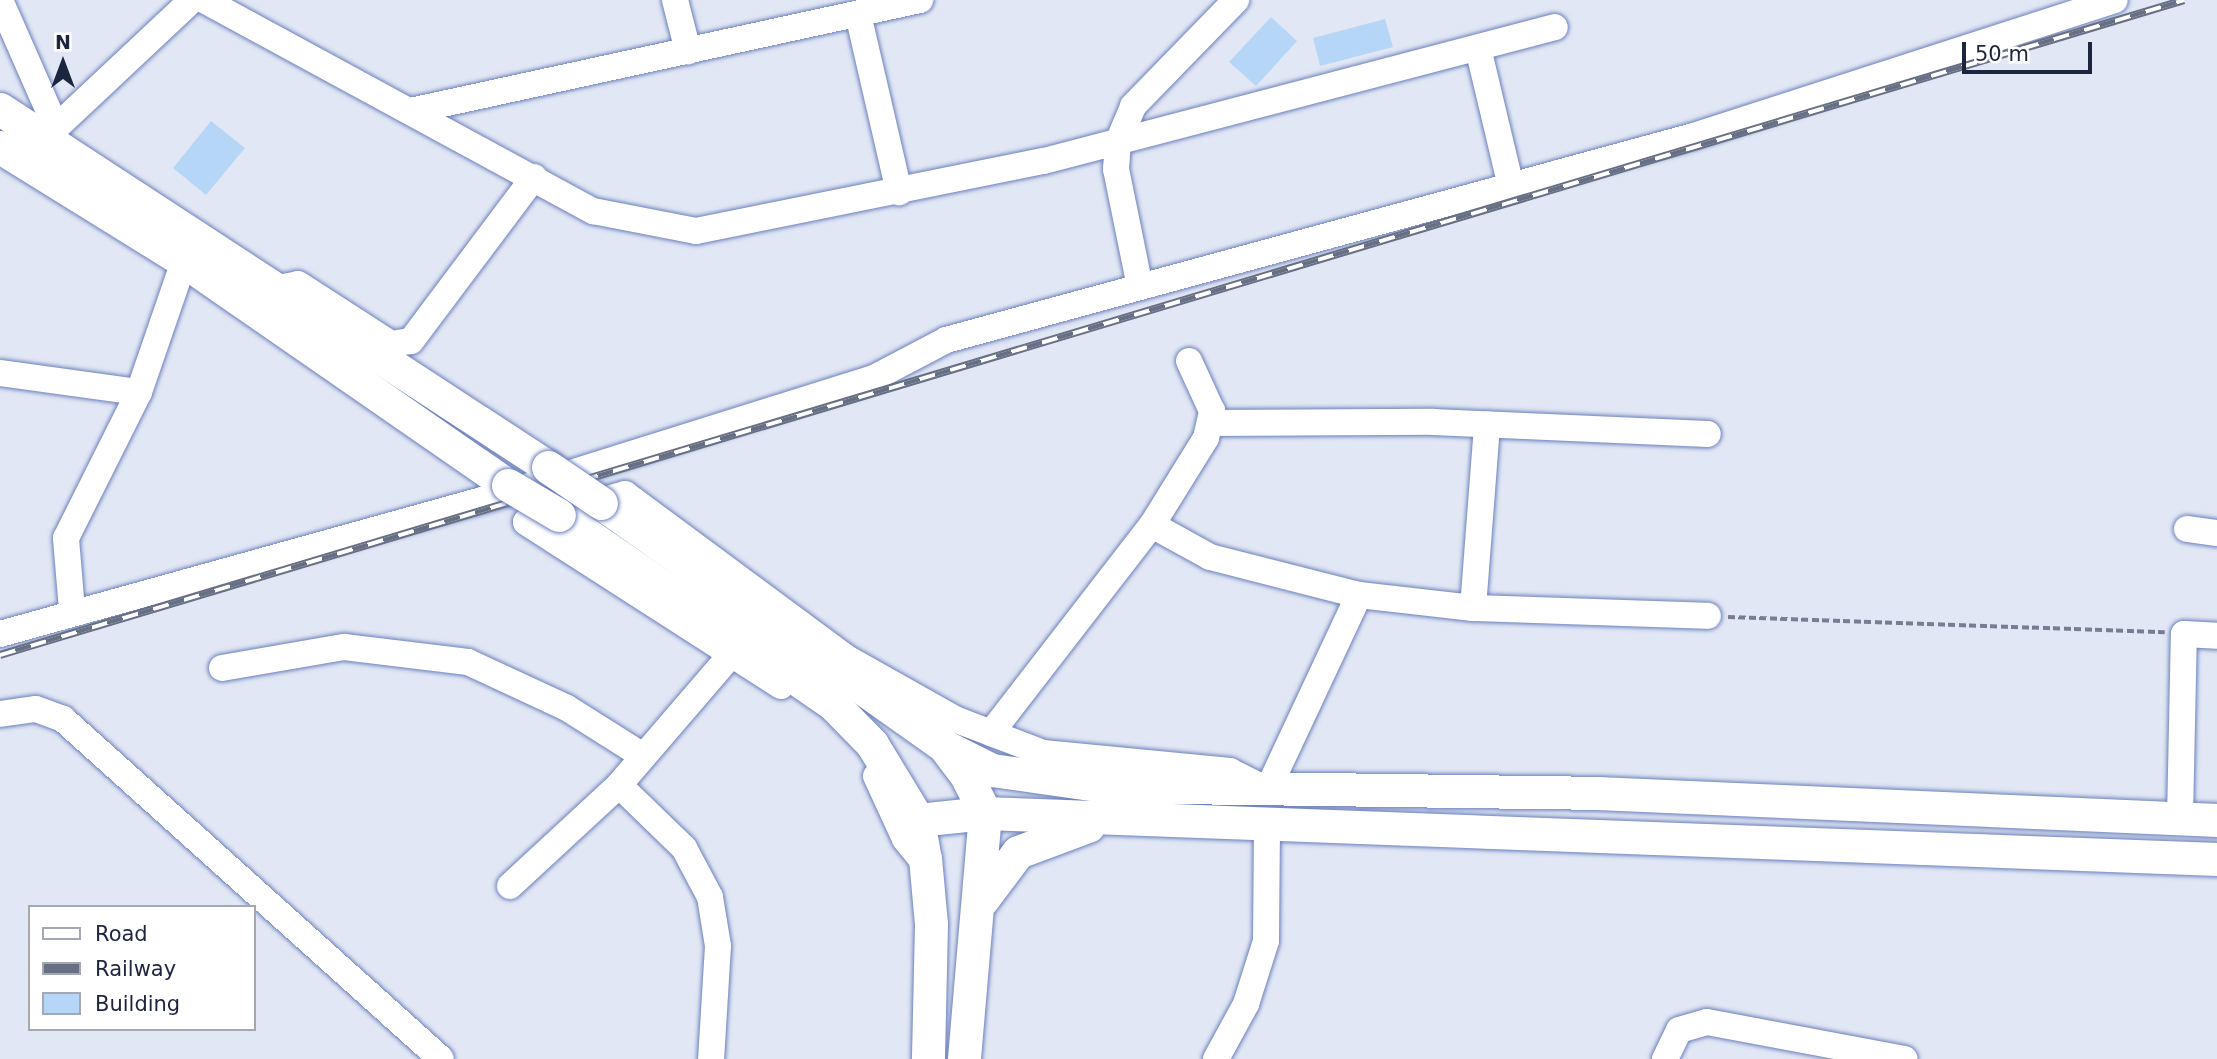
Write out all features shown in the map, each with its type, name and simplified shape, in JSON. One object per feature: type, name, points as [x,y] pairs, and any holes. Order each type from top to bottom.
[{"type":"main road","points":[[0,109],[50,132],[601,503],[944,746],[992,770],[1037,780],[1266,788],[1597,793],[2217,820]]},
{"type":"main road","points":[[0,147],[184,261],[508,485],[559,515],[833,704],[872,744],[918,820],[925,864],[928,1059]]},
{"type":"main road","points":[[944,746],[985,813],[981,902],[964,1059]]},
{"type":"main road","points":[[1266,788],[1267,825]]},
{"type":"main road","points":[[918,820],[985,813],[2217,859]]},
{"type":"main road","points":[[981,902],[1018,852],[1048,837],[1124,819]]},
{"type":"street","points":[[0,0],[50,132],[192,0]]},
{"type":"street","points":[[204,0],[415,110],[534,177],[623,221],[696,231],[899,192],[1118,142],[1555,27]]},
{"type":"street","points":[[675,0],[688,51]]},
{"type":"street","points":[[415,110],[920,0]]},
{"type":"street","points":[[1140,287],[1116,169],[1118,142],[1133,106],[1236,0]]},
{"type":"street","points":[[0,634],[72,610],[507,493],[874,378],[946,340],[1707,132],[2115,0]]},
{"type":"street","points":[[858,14],[899,192]]},
{"type":"street","points":[[1478,48],[1511,186]]},
{"type":"street","points":[[278,288],[298,284],[391,344],[405,344],[534,177]]},
{"type":"street","points":[[72,610],[66,538],[139,392],[184,261]]},
{"type":"street","points":[[991,733],[1152,525],[1210,423],[1206,387],[1189,361]]},
{"type":"street","points":[[0,373],[139,392]]},
{"type":"street","points":[[1210,423],[1488,425],[1708,434]]},
{"type":"street","points":[[1473,608],[1488,425]]},
{"type":"street","points":[[925,864],[905,839],[861,749],[823,713],[526,522],[625,494],[845,657],[991,733],[1042,753],[1230,771],[1266,788],[1359,595]]},
{"type":"street","points":[[1152,525],[1210,557],[1359,595],[1473,608],[1707,616]]},
{"type":"street","points":[[2187,529],[2217,533]]},
{"type":"street","points":[[2180,819],[2184,634],[2217,636]]},
{"type":"street","points":[[222,668],[344,647],[468,662],[567,708],[643,756]]},
{"type":"street","points":[[510,886],[619,785],[732,655]]},
{"type":"street","points":[[0,714],[36,709],[63,719],[441,1059]]},
{"type":"street","points":[[619,785],[684,848],[710,897],[718,946],[711,1059]]},
{"type":"street","points":[[1216,1059],[1246,1004],[1266,941],[1267,825]]},
{"type":"street","points":[[1665,1059],[1679,1030],[1707,1022],[1905,1059]]},
{"type":"path","points":[[1707,616],[2184,634]]},
{"type":"building","points":[[1271,17],[1297,41],[1256,86],[1229,62]]},
{"type":"building","points":[[1385,19],[1393,47],[1320,66],[1313,38]]},
{"type":"building","points":[[211,121],[245,148],[206,195],[173,168]]},
{"type":"railway","points":[[0,655],[2184,0]]}]
